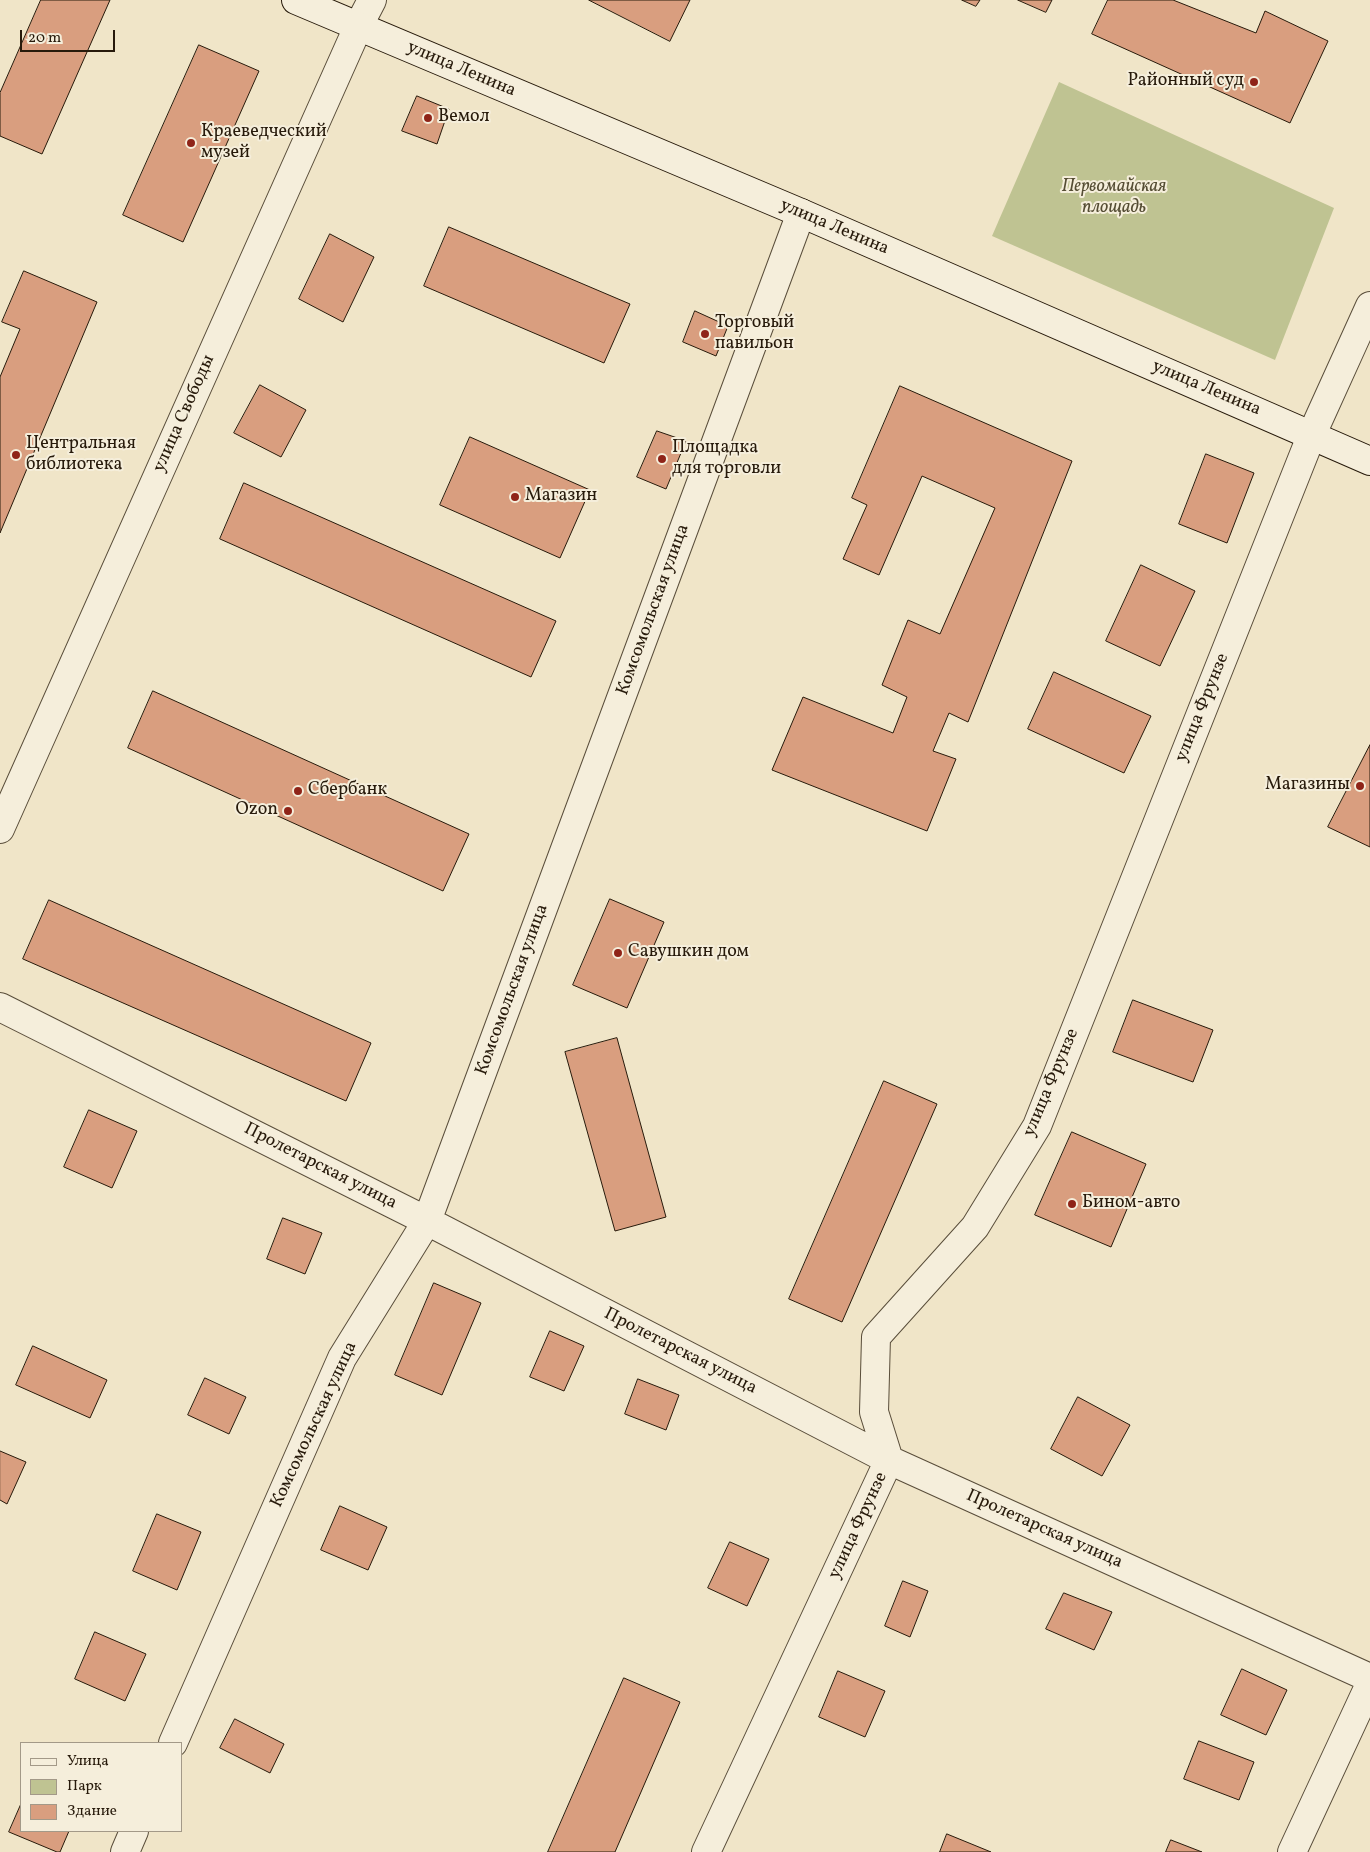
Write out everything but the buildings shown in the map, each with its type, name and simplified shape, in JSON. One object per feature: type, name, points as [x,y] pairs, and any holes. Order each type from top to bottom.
[{"type":"street","name":"улица Ленина","points":[[296,0],[801,213],[1312,434],[1370,461]]},
{"type":"street","name":"улица Свободы","points":[[0,829],[358,27],[372,0]]},
{"type":"street","name":"Комсомольская улица","points":[[173,1742],[342,1358],[427,1221],[801,213]]},
{"type":"street","name":"улица Фрунзе","points":[[706,1852],[889,1460],[874,1412],[876,1337],[974,1227],[1037,1126],[1312,434],[1370,306]]},
{"type":"street","name":"Пролетарская улица","points":[[0,1006],[427,1221],[889,1460],[1370,1678]]},
{"type":"street","points":[[1292,1852],[1370,1684]]},
{"type":"street","points":[[125,1852],[134,1832]]},
{"type":"green space","name":"Первомайская площадь","points":[[1059,82],[1334,208],[1275,360],[992,236]]},
{"type":"place","name":"Районный суд","points":[[1254,82]]},
{"type":"place","name":"Вемол","points":[[428,118]]},
{"type":"place","name":"Краеведческий музей","points":[[191,143]]},
{"type":"place","name":"Торговый павильон","points":[[705,334]]},
{"type":"place","name":"Центральная библиотека","points":[[16,455]]},
{"type":"place","name":"Площадка для торговли","points":[[662,459]]},
{"type":"place","name":"Магазин","points":[[515,497]]},
{"type":"place","name":"Магазины","points":[[1360,786]]},
{"type":"place","name":"Сбербанк","points":[[298,791]]},
{"type":"place","name":"Ozon","points":[[288,811]]},
{"type":"place","name":"Савушкин дом","points":[[618,953]]},
{"type":"place","name":"Бином-авто","points":[[1072,1204]]}]
